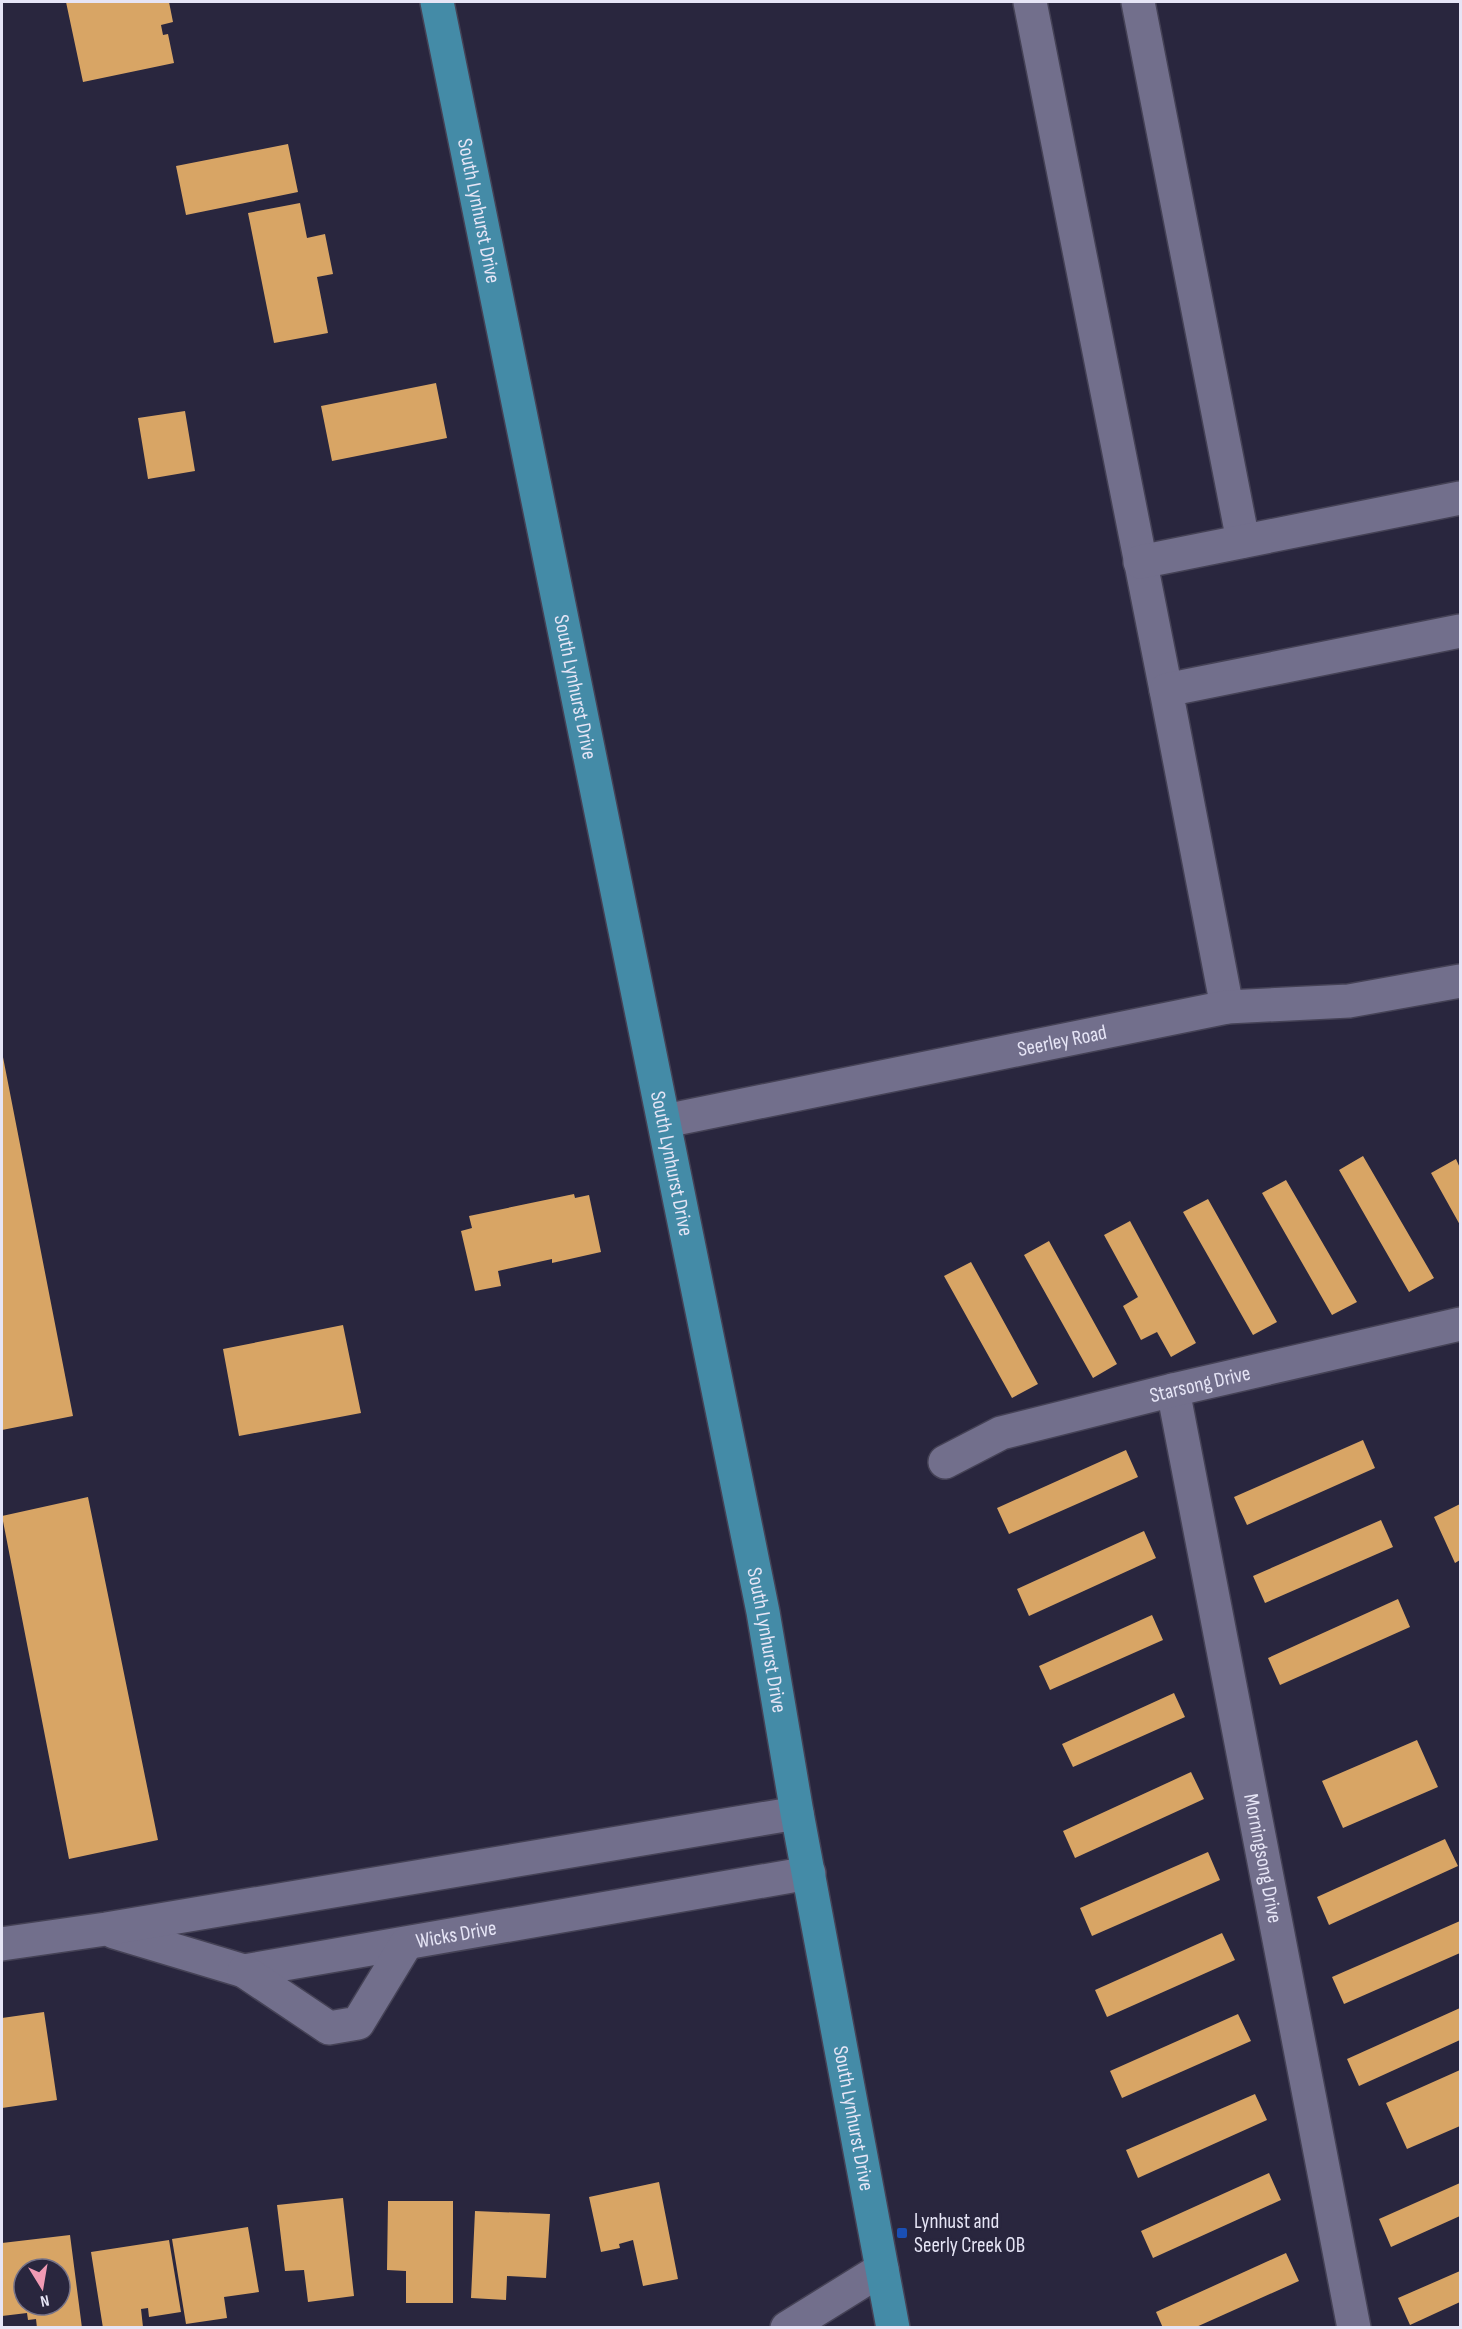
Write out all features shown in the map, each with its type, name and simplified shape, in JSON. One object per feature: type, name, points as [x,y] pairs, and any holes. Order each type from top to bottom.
[{"type":"main road","name":"South Lynhurst Drive","points":[[437,2],[763,1612],[797,1813],[893,2328]]},
{"type":"street","points":[[1030,2],[1227,1007]]},
{"type":"street","points":[[1138,2],[1243,541]]},
{"type":"street","points":[[1140,562],[1461,498]]},
{"type":"street","points":[[1166,690],[1461,631]]},
{"type":"street","name":"Seerley Road","points":[[665,1121],[1227,1007],[1349,1001],[1461,981]]},
{"type":"street","name":"Starsong Drive","points":[[945,1462],[1001,1433],[1173,1390],[1461,1324]]},
{"type":"street","name":"Morningsong Drive","points":[[1173,1390],[1354,2328]]},
{"type":"street","name":"Wicks Drive","points":[[2,1943],[106,1929],[797,1813]]},
{"type":"street","name":"Wicks Drive","points":[[106,1929],[244,1971],[809,1873]]},
{"type":"street","points":[[244,1971],[329,2028],[358,2023],[406,1944]]},
{"type":"street","points":[[787,2328],[882,2270]]},
{"type":"building","points":[[66,2],[169,2],[173,22],[161,25],[163,35],[168,34],[174,63],[83,82]]},
{"type":"building","points":[[288,144],[298,192],[186,215],[176,166]]},
{"type":"building","points":[[300,203],[307,238],[325,234],[333,274],[317,277],[328,333],[274,343],[248,213]]},
{"type":"building","points":[[436,383],[447,438],[332,461],[321,406]]},
{"type":"building","points":[[185,411],[195,471],[148,479],[138,418]]},
{"type":"building","points":[[2,1052],[73,1416],[2,1430]]},
{"type":"building","points":[[1363,1156],[1434,1278],[1409,1292],[1339,1170]]},
{"type":"building","points":[[1456,1159],[1460,1168],[1460,1225],[1431,1173]]},
{"type":"building","points":[[1286,1180],[1357,1302],[1332,1315],[1262,1193]]},
{"type":"building","points":[[574,1194],[575,1198],[589,1195],[601,1252],[552,1263],[552,1259],[498,1271],[501,1286],[475,1291],[461,1231],[472,1228],[469,1216]]},
{"type":"building","points":[[1208,1199],[1277,1322],[1253,1335],[1183,1212]]},
{"type":"building","points":[[1130,1221],[1196,1343],[1171,1357],[1157,1332],[1141,1340],[1123,1306],[1138,1297],[1104,1235]]},
{"type":"building","points":[[1049,1241],[1117,1364],[1093,1378],[1024,1255]]},
{"type":"building","points":[[971,1262],[1038,1384],[1012,1398],[944,1276]]},
{"type":"building","points":[[343,1325],[361,1413],[239,1436],[223,1349]]},
{"type":"building","points":[[1363,1440],[1375,1468],[1247,1525],[1234,1497]]},
{"type":"building","points":[[1126,1450],[1138,1477],[1009,1534],[997,1508]]},
{"type":"building","points":[[88,1497],[158,1840],[69,1859],[2,1516]]},
{"type":"building","points":[[1460,1504],[1460,1560],[1455,1563],[1434,1517]]},
{"type":"building","points":[[1381,1520],[1393,1547],[1265,1603],[1253,1576]]},
{"type":"building","points":[[1144,1531],[1156,1558],[1029,1616],[1017,1589]]},
{"type":"building","points":[[1398,1599],[1410,1627],[1280,1685],[1268,1658]]},
{"type":"building","points":[[1152,1615],[1163,1640],[1050,1690],[1039,1666]]},
{"type":"building","points":[[1174,1693],[1185,1717],[1073,1767],[1062,1744]]},
{"type":"building","points":[[1417,1740],[1438,1787],[1343,1828],[1322,1781]]},
{"type":"building","points":[[1191,1772],[1204,1799],[1075,1858],[1063,1831]]},
{"type":"building","points":[[1445,1839],[1458,1866],[1329,1925],[1317,1897]]},
{"type":"building","points":[[1208,1852],[1220,1880],[1092,1936],[1080,1908]]},
{"type":"building","points":[[1460,1921],[1460,1953],[1344,2004],[1332,1977]]},
{"type":"building","points":[[1222,1933],[1235,1960],[1107,2017],[1095,1990]]},
{"type":"building","points":[[1460,2008],[1460,2040],[1359,2086],[1347,2059]]},
{"type":"building","points":[[44,2012],[57,2100],[2,2108],[2,2018]]},
{"type":"building","points":[[1238,2014],[1251,2041],[1122,2098],[1110,2071]]},
{"type":"building","points":[[1460,2070],[1460,2126],[1407,2149],[1386,2103]]},
{"type":"building","points":[[1255,2094],[1267,2120],[1138,2178],[1126,2150]]},
{"type":"building","points":[[1269,2173],[1281,2200],[1153,2258],[1141,2231]]},
{"type":"building","points":[[659,2182],[678,2279],[643,2286],[633,2240],[619,2244],[620,2248],[601,2252],[589,2197]]},
{"type":"building","points":[[1460,2183],[1460,2216],[1391,2247],[1379,2219]]},
{"type":"building","points":[[343,2198],[354,2296],[308,2302],[304,2270],[285,2271],[277,2205]]},
{"type":"building","points":[[388,2201],[453,2201],[453,2303],[406,2303],[406,2271],[387,2270]]},
{"type":"building","points":[[475,2211],[550,2214],[546,2278],[507,2276],[506,2300],[471,2298]]},
{"type":"building","points":[[248,2227],[259,2292],[224,2297],[227,2318],[186,2324],[172,2239]]},
{"type":"building","points":[[70,2235],[82,2328],[37,2328],[36,2319],[28,2320],[28,2317],[72,2317],[72,2257],[12,2257],[12,2315],[2,2316],[2,2243]]},
{"type":"building","points":[[169,2240],[181,2312],[149,2317],[148,2308],[141,2309],[143,2327],[103,2328],[91,2252]]},
{"type":"building","points":[[1286,2253],[1299,2281],[1194,2328],[1163,2328],[1156,2312]]},
{"type":"building","points":[[1460,2271],[1460,2302],[1410,2325],[1398,2298]]},
{"type":"place","name":"Lynhust and Seerly Creek OB","points":[[902,2233]]}]
